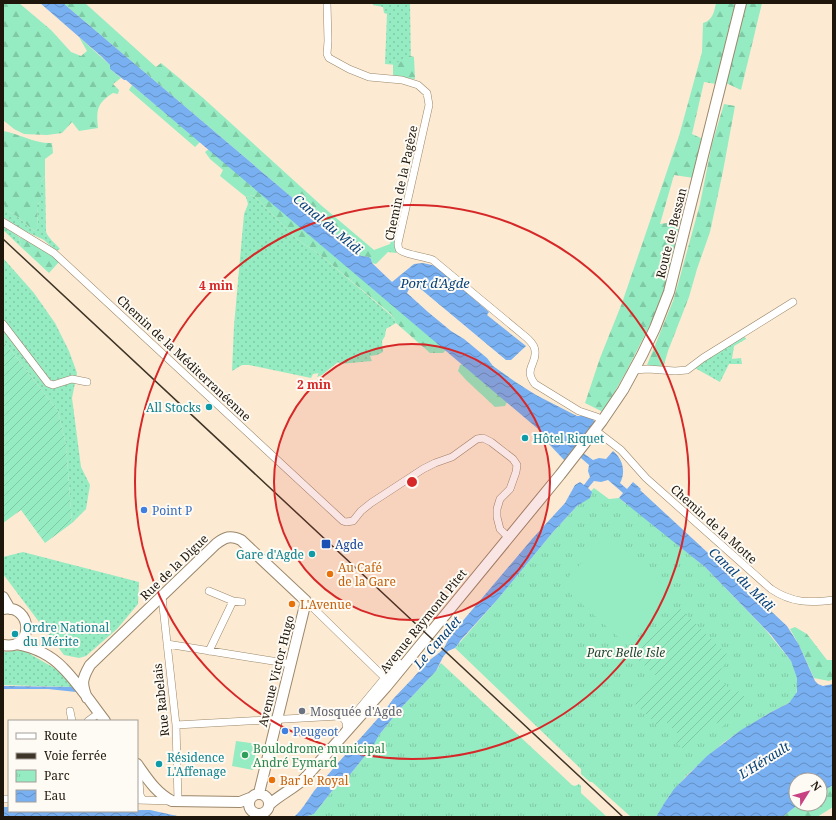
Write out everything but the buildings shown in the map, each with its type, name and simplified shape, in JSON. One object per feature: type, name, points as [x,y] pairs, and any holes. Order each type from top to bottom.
[{"type":"main road","name":"Route de Bessan","points":[[578,452],[602,421],[623,390],[655,328],[669,292],[686,229],[741,3]]},
{"type":"main road","name":"Avenue Raymond Pitet","points":[[175,801],[257,806],[294,787],[306,777],[386,687],[578,452]]},
{"type":"main road","name":"Rue de la Digue","points":[[87,698],[82,682],[90,665],[224,538],[230,536],[241,540],[306,601]]},
{"type":"main road","points":[[3,597],[7,609],[15,610],[23,617],[27,627],[23,639],[17,644]]},
{"type":"main road","name":"Avenue Victor Hugo","points":[[257,806],[306,601]]},
{"type":"main road","points":[[26,633],[42,653]]},
{"type":"main road","points":[[3,645],[8,646],[17,644],[29,646],[62,667],[104,720]]},
{"type":"main road","name":"Rue de la Digue","points":[[62,667],[74,671],[90,665]]},
{"type":"main road","points":[[138,765],[157,791],[165,798],[175,801]]},
{"type":"street","name":"Chemin de la Pagèze","points":[[327,3],[327,54],[329,58],[349,69],[369,77],[402,80],[418,85],[427,93],[429,105],[398,243],[399,250],[403,253],[423,256],[433,260],[527,338],[533,344],[536,351],[530,372],[531,378],[535,384],[580,411],[602,421]]},
{"type":"street","name":"Chemin de la Méditerranéenne","points":[[3,222],[54,253],[343,521],[353,522],[361,511],[423,469],[452,457],[477,439],[483,438],[513,458],[517,465],[510,489],[500,499],[497,509],[500,529],[508,538]]},
{"type":"street","points":[[635,368],[675,371],[687,370],[703,358],[793,302]]},
{"type":"street","points":[[3,324],[48,383],[53,385],[72,378],[87,382]]},
{"type":"street","name":"Chemin de la Motte","points":[[595,430],[621,450],[646,478],[771,589],[786,598],[796,601],[806,602],[833,600]]},
{"type":"street","points":[[210,591],[233,601],[242,602]]},
{"type":"street","name":"Rue Rabelais","points":[[162,597],[176,725],[175,801]]},
{"type":"street","points":[[209,651],[233,601]]},
{"type":"street","name":"Rue de la Digue","points":[[306,601],[384,677]]},
{"type":"street","points":[[167,644],[291,664]]},
{"type":"street","name":"Avenue Raymond Pitet","points":[[346,721],[359,709],[398,662]]},
{"type":"street","points":[[70,711],[72,720]]},
{"type":"street","points":[[89,720],[99,712]]},
{"type":"street","points":[[176,725],[339,716],[346,721],[346,732]]},
{"type":"street","points":[[138,765],[140,800],[175,801]]},
{"type":"green space","points":[[3,3],[19,3],[51,30],[71,52],[81,56],[87,51],[79,37],[110,65],[110,69],[121,78],[113,84],[119,90],[118,94],[113,93],[104,100],[99,108],[97,116],[98,128],[79,131],[72,122],[62,133],[47,135],[24,134],[14,129],[3,120]]},
{"type":"green space","points":[[63,3],[85,3],[156,67],[161,63],[202,97],[322,206],[374,250],[390,244],[397,219],[402,225],[399,250],[396,253],[388,252],[376,264],[372,263],[369,257],[361,256]]},
{"type":"green space","points":[[373,3],[410,3],[411,66],[385,64],[387,14],[384,13],[383,7],[373,5]]},
{"type":"green space","points":[[716,3],[735,3],[716,84],[704,82],[692,134],[703,139],[694,178],[674,175],[660,224],[680,221],[671,268],[657,311],[626,372],[603,412],[585,403],[600,358],[622,303],[679,136],[702,52],[703,23],[711,18]]},
{"type":"green space","points":[[746,3],[762,3],[741,90],[726,83]]},
{"type":"green space","points":[[407,55],[414,57],[415,79],[393,77],[393,63],[406,61]]},
{"type":"green space","points":[[132,85],[200,142],[195,147],[129,90]]},
{"type":"green space","points":[[724,104],[735,106],[710,232],[689,297],[663,368],[661,369],[647,365],[673,301],[700,204],[712,144]]},
{"type":"green space","points":[[3,131],[40,142],[52,143],[53,153],[45,159],[45,176],[41,182],[41,202],[37,204],[38,228],[34,231],[18,217],[6,210],[4,204]]},
{"type":"green space","points":[[209,149],[446,350],[443,353],[430,353],[396,323],[392,315],[319,254],[298,240],[253,195],[246,197],[220,176],[223,170],[210,159],[205,152]]},
{"type":"green space","points":[[45,176],[46,232],[50,239],[60,249],[56,251],[44,240],[21,229],[3,217],[3,193],[6,210],[18,217],[34,231],[38,228],[37,204],[41,202],[41,182]]},
{"type":"green space","points":[[253,195],[298,240],[319,254],[392,316],[396,323],[386,329],[385,336],[382,341],[383,352],[370,356],[372,361],[340,364],[338,362],[322,375],[317,377],[319,373],[313,374],[311,378],[249,365],[242,365],[232,371],[234,326],[244,214],[248,204],[246,197]]},
{"type":"green space","points":[[3,225],[19,237],[21,247],[3,230]]},
{"type":"green space","points":[[19,237],[46,250],[59,262],[49,273],[21,247]]},
{"type":"green space","points":[[3,258],[34,293],[55,323],[69,351],[77,373],[72,398],[81,467],[90,485],[86,509],[72,523],[66,445],[58,411],[3,340]]},
{"type":"green space","points":[[744,336],[746,339],[734,346],[732,359],[741,358],[742,364],[729,364],[720,382],[695,368],[706,359]]},
{"type":"green space","points":[[3,340],[58,411],[66,445],[72,523],[45,543],[21,510],[3,523]]},
{"type":"green space","points":[[463,364],[507,402],[505,406],[495,407],[466,380],[458,371],[460,365]]},
{"type":"green space","name":"Parc Belle Isle","points":[[594,488],[609,499],[619,498],[626,504],[627,503],[705,567],[764,628],[791,661],[798,683],[796,695],[789,703],[771,712],[723,743],[687,775],[669,796],[656,817],[631,817],[581,774],[581,769],[455,648],[553,532],[577,506],[591,496],[591,491]]},
{"type":"green space","points":[[608,534],[675,595],[628,646],[561,585]]},
{"type":"green space","points":[[23,552],[139,582],[138,604],[117,629],[86,656],[79,658],[64,655],[3,574],[3,557]]},
{"type":"green space","points":[[678,607],[730,657],[716,676],[735,694],[739,691],[747,699],[722,728],[713,720],[684,749],[676,743],[680,736],[664,720],[659,727],[631,700],[656,676],[632,654]]},
{"type":"green space","points":[[795,627],[807,634],[827,660],[833,660],[833,679],[829,681],[814,678],[790,629]]},
{"type":"green space","points":[[23,650],[63,673],[75,687],[3,685],[3,652]]},
{"type":"green space","points":[[441,663],[572,785],[575,786],[579,784],[581,786],[581,793],[607,817],[304,817],[314,814],[332,791],[348,777],[400,709],[436,671]]},
{"type":"green space","name":"Boulodrome municipal André Eymard","points":[[236,741],[257,744],[253,770],[232,766]]},
{"type":"green space","points":[[833,785],[833,807],[828,810],[828,788]]},
{"type":"green space","points":[[789,812],[825,812],[817,817],[782,817]]},
{"type":"water","points":[[40,3],[63,3],[361,256],[369,257],[372,263],[392,282],[414,264],[423,263],[436,266],[489,312],[487,315],[526,346],[511,360],[506,360],[416,285],[411,285],[407,293],[451,331],[464,339],[487,358],[493,366],[517,383],[536,395],[577,416],[591,417],[595,422],[576,448],[593,460],[599,458],[606,459],[613,451],[619,458],[623,470],[620,483],[627,489],[633,482],[787,626],[799,645],[815,681],[823,686],[833,684],[833,785],[828,788],[828,772],[788,772],[789,812],[782,817],[656,817],[674,789],[707,756],[741,730],[789,703],[797,692],[797,678],[791,661],[771,635],[705,567],[619,498],[623,493],[608,480],[601,482],[594,481],[588,488],[592,492],[590,498],[577,506],[553,532],[455,648],[448,651],[443,657],[436,671],[400,709],[348,777],[332,791],[314,814],[304,817],[293,817],[301,810],[314,791],[386,709],[393,699],[427,662],[444,648],[450,636],[532,539],[565,503],[575,485],[580,482],[584,485],[590,477],[588,471],[589,465],[573,451],[565,461],[548,443],[544,434],[126,80],[110,69],[110,65]]},
{"type":"water","points":[[3,686],[74,687],[76,692],[48,689],[3,689]]},
{"type":"water","points":[[3,807],[8,807],[8,812],[138,812],[138,810],[150,810],[182,817],[3,817]]},
{"type":"railway","points":[[3,239],[623,817]]},
{"type":"place","name":"All Stocks","points":[[209,407]]},
{"type":"place","name":"Hôtel Riquet","points":[[525,438]]},
{"type":"place","name":"Point P","points":[[144,510]]},
{"type":"place","name":"Agde","points":[[326,544]]},
{"type":"place","name":"Gare d'Agde","points":[[312,554]]},
{"type":"place","name":"Au Café de la Gare","points":[[330,574]]},
{"type":"place","name":"L'Avenue","points":[[292,604]]},
{"type":"place","name":"Ordre National du Mérite","points":[[15,634]]},
{"type":"place","name":"Mosquée d'Agde","points":[[302,711]]},
{"type":"place","name":"Peugeot","points":[[285,731]]},
{"type":"place","name":"Boulodrome municipal André Eymard","points":[[245,755]]},
{"type":"place","name":"Résidence L'Affenage","points":[[159,764]]},
{"type":"place","name":"Bar le Royal","points":[[272,780]]},
{"type":"water label","name":"Canal du Midi","points":[[328,224]]},
{"type":"water label","name":"Port d'Agde","points":[[435,283]]},
{"type":"water label","name":"Canal du Midi","points":[[742,579]]},
{"type":"water label","name":"Le Canalet","points":[[437,642]]},
{"type":"water label","name":"L'Hérault","points":[[764,760]]}]
